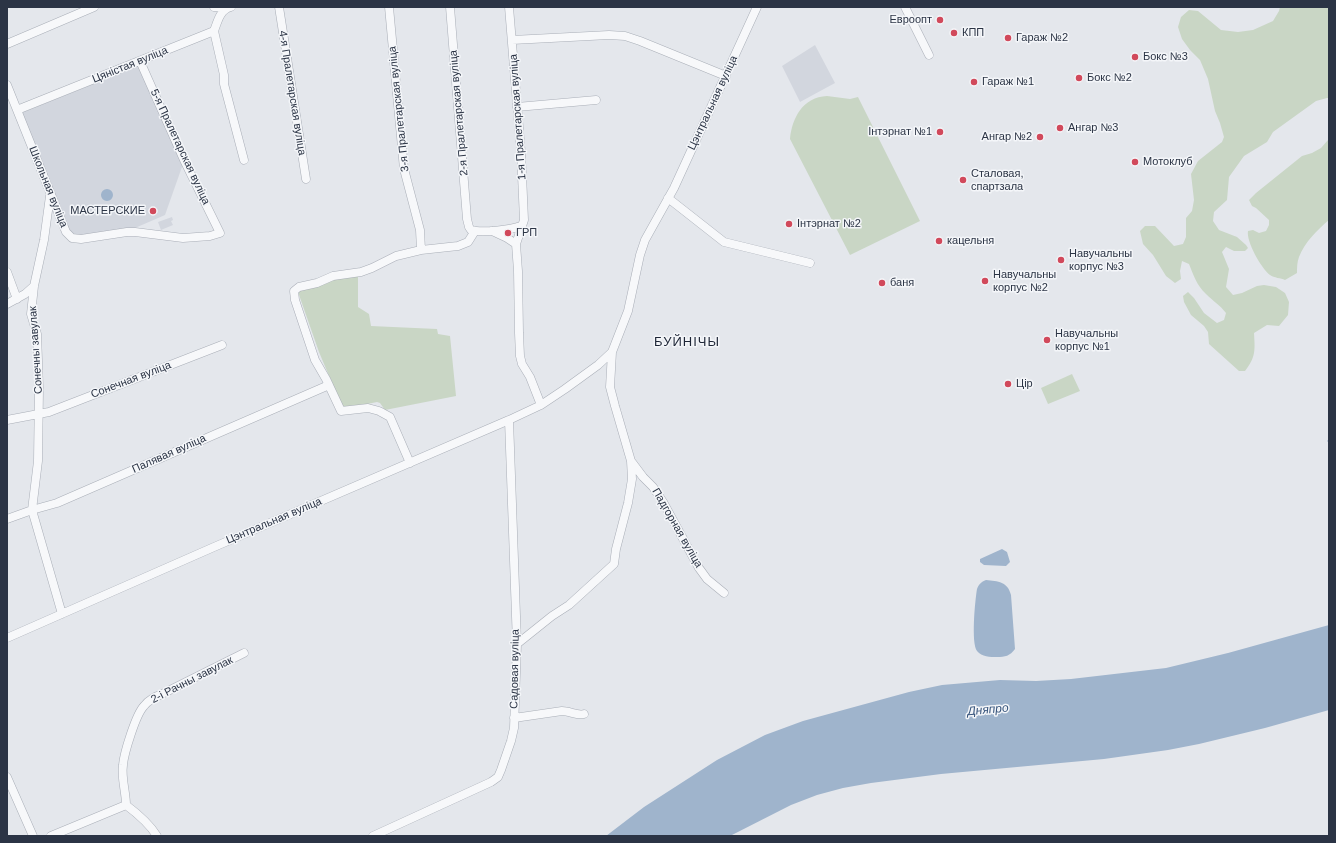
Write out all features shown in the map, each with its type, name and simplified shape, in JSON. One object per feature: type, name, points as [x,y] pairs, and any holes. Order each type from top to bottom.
[{"type":"street","points":[[7,44],[94,7]]},
{"type":"street","points":[[214,7],[229,8]]},
{"type":"street","name":"4-я Пралетарская вуліца","points":[[279,7],[306,179]]},
{"type":"street","name":"3-я Пралетарская вуліца","points":[[389,7],[404,170],[416,210],[420,230],[421,250]]},
{"type":"street","name":"2-я Пралетарская вуліца","points":[[450,7],[467,220],[471,230],[475,231]]},
{"type":"street","name":"1-я Пралетарская вуліца","points":[[509,7],[524,220],[521,226]]},
{"type":"street","name":"Цэнтральная вуліца","points":[[7,638],[220,544],[509,420],[541,405],[586,375],[612,352],[628,311],[640,255],[645,240],[668,198],[757,7]]},
{"type":"street","points":[[905,7],[929,55]]},
{"type":"street","points":[[229,8],[219,16],[214,30],[224,75],[224,84],[244,160]]},
{"type":"street","name":"Цяністая вуліца","points":[[17,110],[214,30]]},
{"type":"street","points":[[512,40],[609,35],[625,36],[726,76]]},
{"type":"street","name":"5-я Пралетарская вуліца","points":[[140,61],[184,160],[220,233]]},
{"type":"street","name":"Школьная вуліца","points":[[7,86],[50,194],[66,232],[69,235],[76,239],[135,232],[183,238],[210,236],[220,233]]},
{"type":"street","points":[[517,107],[596,100]]},
{"type":"street","name":"Сонечны завулак","points":[[32,510],[38,461],[40,389],[37,334],[31,314],[34,286],[44,240],[50,194]]},
{"type":"street","points":[[668,198],[724,242],[810,263]]},
{"type":"street","points":[[410,463],[390,417],[379,411],[368,408],[341,411],[315,360],[295,300],[294,291],[299,287],[317,283],[333,276],[361,272],[396,256],[421,250],[458,246],[468,242],[475,231],[489,231],[521,226]]},
{"type":"street","points":[[521,226],[516,244],[520,356],[522,364],[530,377],[541,405]]},
{"type":"street","points":[[489,231],[503,236],[516,244]]},
{"type":"street","points":[[7,272],[17,299]]},
{"type":"street","points":[[7,304],[25,294],[34,286]]},
{"type":"street","name":"Сонечная вуліца","points":[[7,420],[55,410],[222,345]]},
{"type":"street","name":"Падгорная вуліца","points":[[612,352],[610,387],[614,406],[632,461],[663,502],[707,580],[724,593]]},
{"type":"street","name":"Палявая вуліца","points":[[7,519],[57,503],[329,385]]},
{"type":"street","name":"Садовая вуліца","points":[[373,836],[494,780],[501,770],[512,741],[517,644],[509,420]]},
{"type":"street","name":"Падгорная вуліца","points":[[517,644],[552,616],[569,605],[614,564],[616,549],[628,503],[632,479],[632,461]]},
{"type":"street","points":[[32,510],[62,614]]},
{"type":"street","name":"2-і Рачны завулак","points":[[126,805],[123,765],[139,713],[143,706],[162,694],[244,653]]},
{"type":"street","points":[[514,718],[562,711],[581,715],[584,714]]},
{"type":"street","points":[[7,777],[33,836]]},
{"type":"street","points":[[51,836],[126,805],[145,820],[152,827],[157,836]]},
{"type":"shaded area","points":[[815,45],[835,83],[800,102],[782,66]]},
{"type":"shaded area","points":[[140,65],[183,164],[165,215],[135,228],[87,236],[70,233],[21,113]]},
{"type":"shaded area","points":[[172,217],[173,220],[171,221],[173,225],[161,230],[158,222]]},
{"type":"green space","points":[[1280,7],[1329,7],[1329,98],[1316,101],[1273,132],[1267,142],[1244,156],[1229,177],[1227,200],[1214,212],[1213,221],[1219,230],[1237,237],[1248,248],[1245,251],[1234,251],[1226,247],[1222,252],[1229,269],[1226,287],[1233,295],[1242,293],[1257,286],[1264,285],[1276,287],[1285,293],[1289,302],[1288,315],[1279,326],[1267,325],[1254,333],[1253,357],[1245,371],[1239,371],[1209,344],[1208,332],[1204,326],[1191,315],[1184,302],[1183,296],[1188,292],[1204,313],[1217,323],[1224,320],[1226,313],[1200,287],[1189,264],[1182,261],[1180,271],[1181,279],[1175,283],[1166,276],[1153,255],[1143,244],[1140,231],[1145,226],[1155,226],[1174,246],[1183,244],[1186,237],[1186,218],[1192,211],[1194,200],[1191,174],[1198,161],[1222,142],[1224,137],[1215,111],[1208,79],[1200,60],[1182,39],[1178,27],[1181,17],[1189,10],[1198,11],[1221,30],[1238,32],[1253,30],[1273,21]]},
{"type":"green space","points":[[827,96],[850,99],[858,97],[920,221],[850,255],[790,139],[793,124],[800,110],[811,100]]},
{"type":"green space","points":[[1329,135],[1329,220],[1308,241],[1298,259],[1297,273],[1285,280],[1273,277],[1266,272],[1259,261],[1249,241],[1248,235],[1248,231],[1253,230],[1259,233],[1266,231],[1269,225],[1269,220],[1252,206],[1249,200],[1302,156],[1321,148],[1328,140]]},
{"type":"green space","points":[[358,275],[358,307],[369,314],[371,326],[437,329],[438,334],[450,336],[456,396],[385,410],[380,403],[377,402],[343,409],[319,352],[298,292],[337,277]]},
{"type":"green space","points":[[1072,374],[1080,391],[1048,404],[1041,388]]},
{"type":"water","points":[[107,189],[111,191],[113,195],[111,199],[107,201],[103,199],[101,195],[103,191]]},
{"type":"water","points":[[1002,549],[1007,552],[1010,562],[1006,566],[984,565],[980,562],[980,559]]},
{"type":"water","points":[[986,580],[1002,583],[1008,587],[1010,591],[1015,649],[1009,655],[1000,657],[984,656],[977,651],[975,647],[974,622],[977,589],[980,583]]},
{"type":"water","name":"Дняпро","points":[[1329,625],[1329,710],[1265,728],[1168,750],[1104,759],[941,774],[843,788],[817,795],[791,805],[730,836],[606,836],[644,807],[717,760],[765,735],[803,721],[909,692],[942,685],[1000,680],[1036,681],[1071,679],[1166,668],[1228,653]]},
{"type":"place","name":"Евроопт","points":[[940,20]]},
{"type":"place","name":"КПП","points":[[954,33]]},
{"type":"place","name":"Гараж №2","points":[[1008,38]]},
{"type":"place","name":"Бокс №3","points":[[1135,57]]},
{"type":"place","name":"Бокс №2","points":[[1079,78]]},
{"type":"place","name":"Гараж №1","points":[[974,82]]},
{"type":"place","name":"Ангар №3","points":[[1060,128]]},
{"type":"place","name":"Інтэрнат №1","points":[[940,132]]},
{"type":"place","name":"Ангар №2","points":[[1040,137]]},
{"type":"place","name":"Мотоклуб","points":[[1135,162]]},
{"type":"place","name":"Сталовая, спартзала","points":[[963,180]]},
{"type":"place","name":"МАСТЕРСКИЕ","points":[[153,211]]},
{"type":"place","name":"Інтэрнат №2","points":[[789,224]]},
{"type":"place","name":"ГРП","points":[[508,233]]},
{"type":"place","name":"кацельня","points":[[939,241]]},
{"type":"place","name":"Навучальны корпус №3","points":[[1061,260]]},
{"type":"place","name":"Навучальны корпус №2","points":[[985,281]]},
{"type":"place","name":"баня","points":[[882,283]]},
{"type":"place","name":"Навучальны корпус №1","points":[[1047,340]]},
{"type":"place","name":"Цір","points":[[1008,384]]},
{"type":"district","name":"БУЙНІЧЫ","points":[[687,342]]}]
